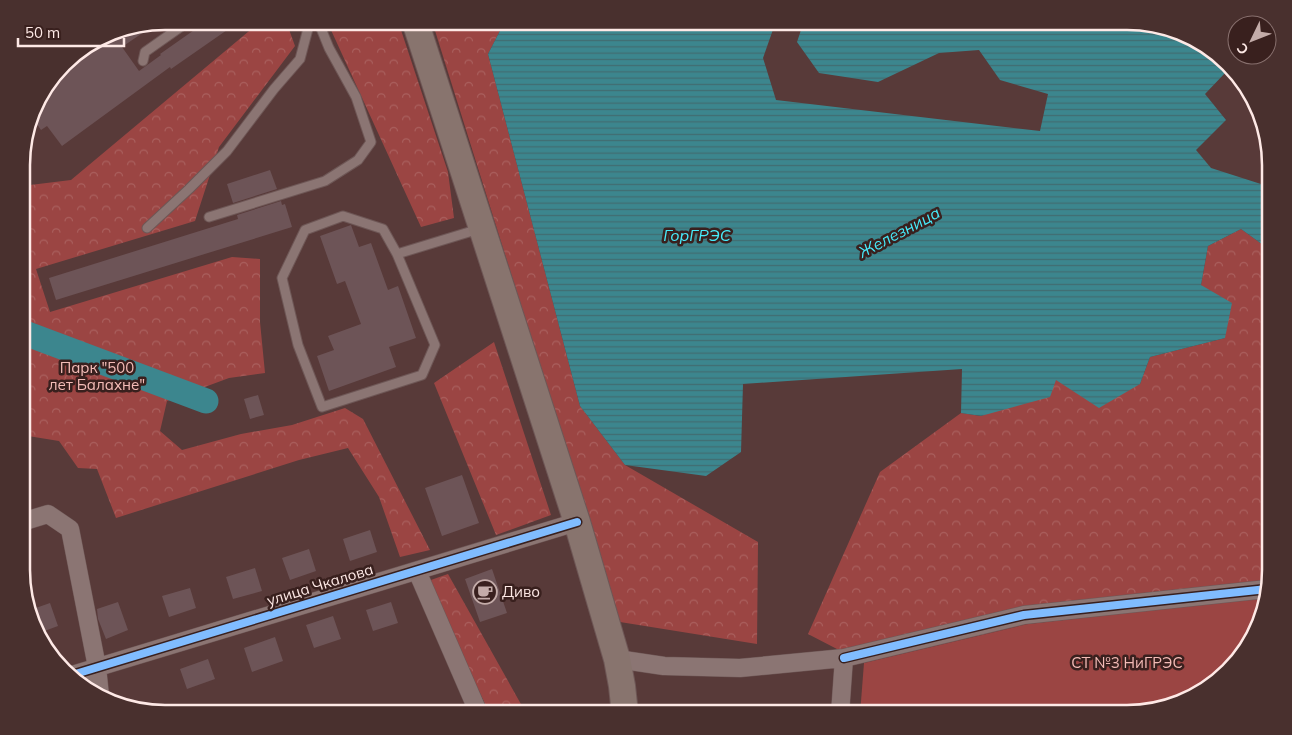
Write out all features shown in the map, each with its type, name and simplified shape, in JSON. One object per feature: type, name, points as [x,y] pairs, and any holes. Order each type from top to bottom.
[{"type":"main road","points":[[418,30],[576,522],[616,659],[624,705]]},
{"type":"street","points":[[30,520],[48,514],[70,529],[97,667],[99,688]]},
{"type":"street","name":"улица Чкалова","points":[[78,672],[576,522]]},
{"type":"street","points":[[417,571],[475,705]]},
{"type":"street","points":[[616,659],[664,666],[740,668],[844,658],[1024,615],[1260,590]]},
{"type":"street","points":[[841,705],[844,658]]},
{"type":"lane","points":[[143,61],[145,52],[176,30]]},
{"type":"lane","points":[[146,228],[189,189],[226,151],[300,59],[308,30]]},
{"type":"lane","points":[[209,217],[325,181],[358,160],[371,142],[356,97],[329,48],[322,30]]},
{"type":"lane","points":[[342,216],[383,229],[397,254],[434,345],[422,374],[322,407],[298,345],[282,278],[305,230],[342,216]]},
{"type":"lane","points":[[397,254],[482,228]]},
{"type":"green space","name":"Парк \"500 лет Балахне\"","points":[[250,30],[289,30],[295,46],[219,147],[195,221],[36,269],[50,312],[232,257],[260,259],[260,322],[265,373],[229,378],[167,401],[160,431],[182,450],[241,434],[292,425],[345,408],[363,419],[430,550],[400,557],[379,497],[348,448],[299,460],[116,518],[97,469],[78,468],[59,441],[30,436],[30,185],[71,180]]},
{"type":"green space","points":[[331,30],[401,30],[448,172],[454,218],[421,227]]},
{"type":"green space","points":[[435,30],[500,30],[488,54],[580,406],[625,465],[758,542],[757,644],[620,622]]},
{"type":"green space","points":[[1241,229],[1262,244],[1262,579],[1259,598],[1028,624],[864,663],[808,634],[880,472],[961,413],[981,416],[1056,380],[1140,384],[1150,357],[1225,338],[1201,285],[1208,246]]},
{"type":"green space","points":[[494,342],[551,515],[496,535],[434,383]]},
{"type":"green space","points":[[448,574],[521,705],[486,705],[428,581]]},
{"type":"green space","name":"СТ №3 НиГРЭС","points":[[1259,598],[1255,613],[1244,638],[1222,665],[1194,687],[1179,695],[1162,700],[1136,705],[861,705],[864,663],[1028,624]]},
{"type":"water","name":"ГорГРЭС","points":[[500,30],[773,30],[763,58],[776,100],[1040,131],[1048,94],[1000,80],[979,50],[939,53],[878,82],[819,73],[797,42],[801,30],[1127,30],[1145,31],[1162,35],[1179,40],[1194,48],[1209,58],[1225,73],[1205,94],[1226,120],[1196,150],[1211,168],[1262,184],[1262,244],[1241,229],[1208,246],[1201,285],[1232,303],[1225,338],[1150,357],[1140,384],[1099,408],[1056,380],[1050,397],[981,416],[961,413],[962,369],[743,384],[741,452],[706,476],[625,465],[580,406],[488,54]]},
{"type":"building","points":[[194,30],[227,30],[171,69],[170,67],[62,146],[47,126],[41,130],[37,124],[48,97],[64,76],[97,48],[113,40],[144,32],[122,47],[139,71]]},
{"type":"building","points":[[270,170],[277,189],[233,203],[227,184]]},
{"type":"building","points":[[281,201],[282,205],[285,204],[292,227],[56,300],[49,278],[238,219],[237,215]]},
{"type":"building","points":[[351,225],[359,247],[371,243],[388,290],[398,286],[416,338],[389,347],[396,367],[329,391],[317,356],[334,350],[328,336],[361,324],[345,281],[337,284],[320,236]]},
{"type":"building","points":[[258,395],[264,415],[250,419],[244,399]]},
{"type":"building","points":[[462,475],[479,523],[442,536],[425,488]]},
{"type":"building","points":[[370,530],[377,552],[350,561],[343,539]]},
{"type":"building","points":[[309,549],[316,571],[290,580],[282,558]]},
{"type":"building","points":[[255,568],[262,591],[233,599],[226,577]]},
{"type":"building","points":[[492,569],[507,613],[480,622],[465,579]]},
{"type":"building","points":[[190,588],[196,608],[169,617],[162,596]]},
{"type":"building","points":[[118,602],[128,630],[106,639],[98,619],[97,609]]},
{"type":"building","points":[[391,602],[398,623],[373,631],[366,610]]},
{"type":"building","points":[[50,603],[58,626],[45,631],[36,608]]},
{"type":"building","points":[[333,616],[341,639],[314,648],[306,625]]},
{"type":"building","points":[[275,637],[283,661],[252,672],[244,648]]},
{"type":"building","points":[[208,659],[215,679],[187,689],[180,669]]},
{"type":"waterway","name":"Железница","points":[[30,335],[206,401]]},
{"type":"cycle path","points":[[79,673],[577,522]]},
{"type":"cycle path","points":[[844,658],[1024,615],[1260,590]]},
{"type":"place","name":"Диво","points":[[485,592]]}]
